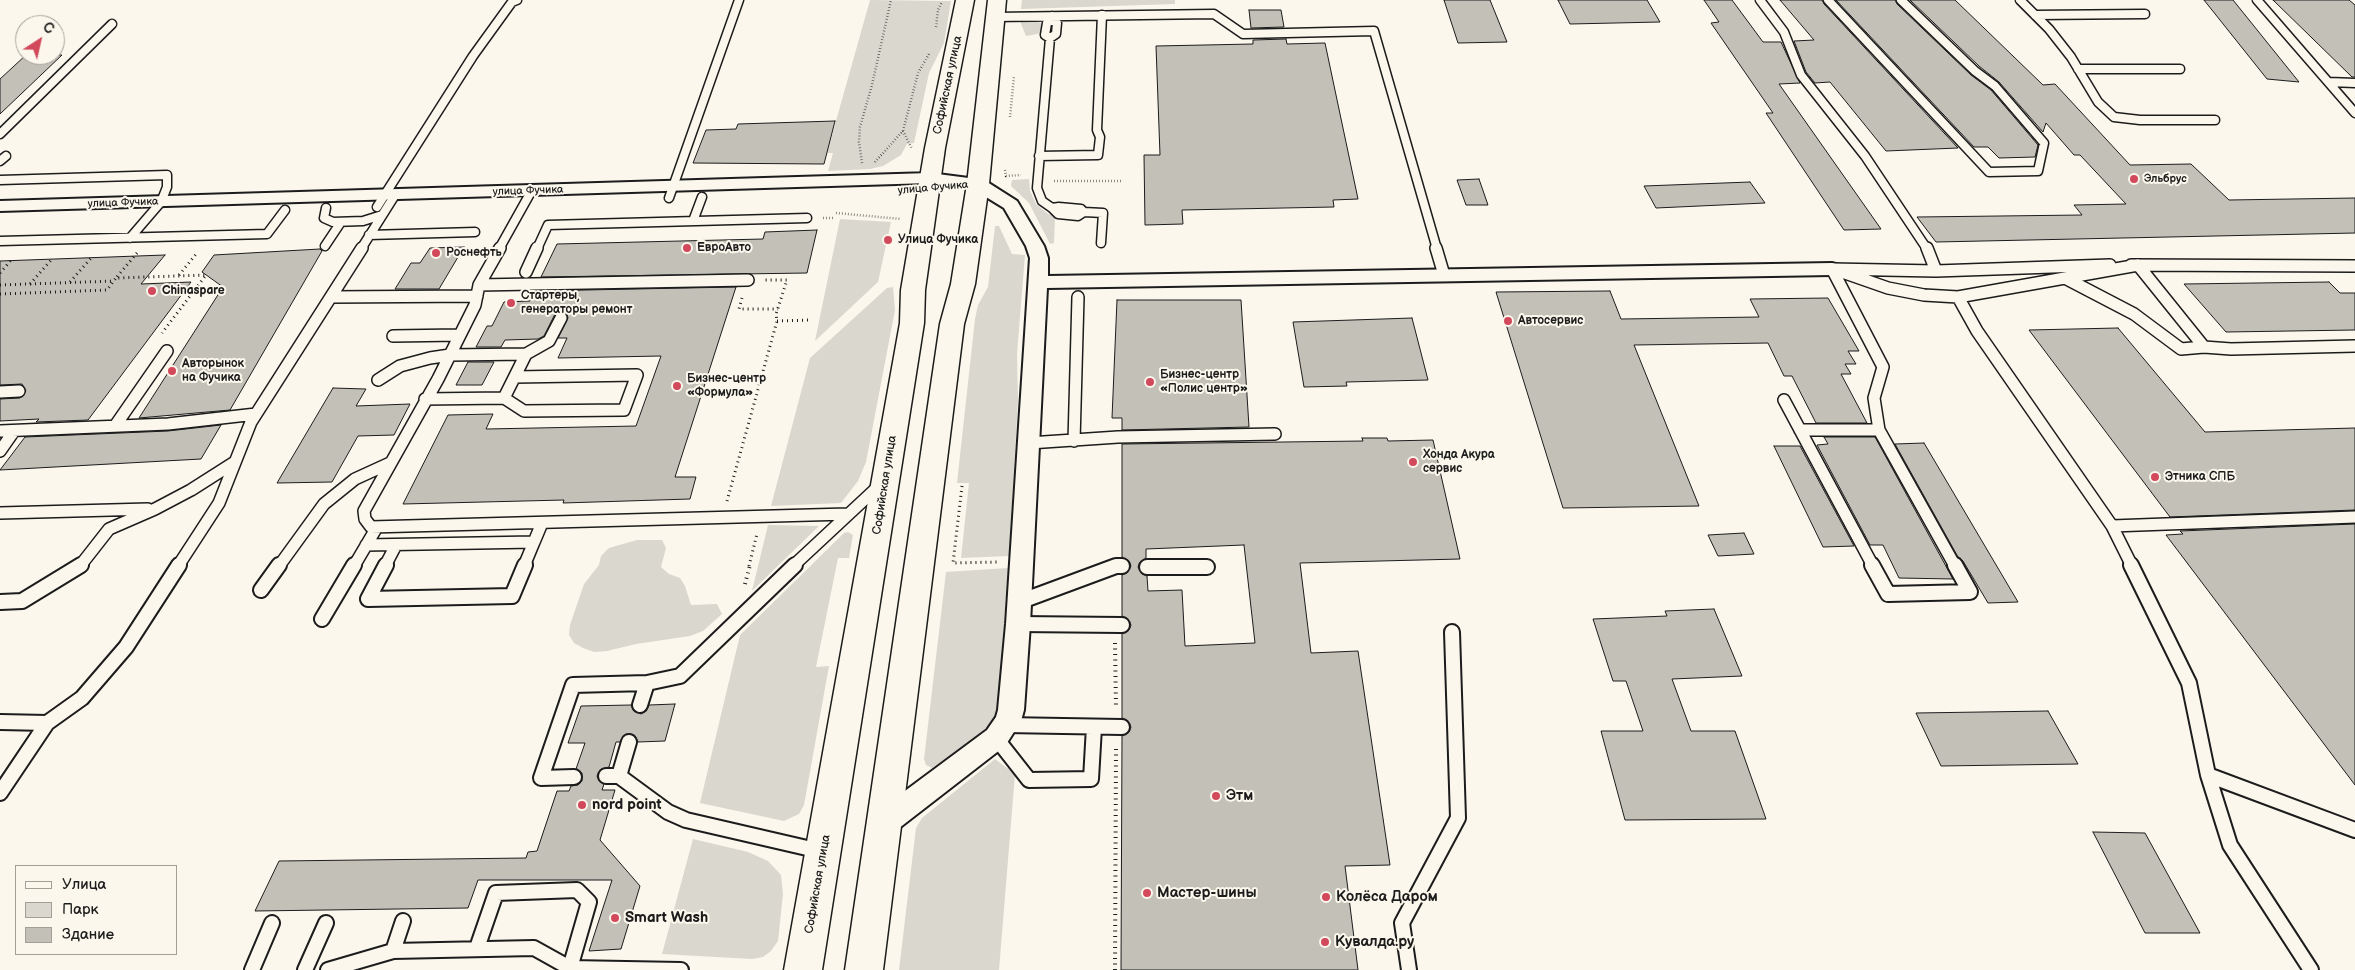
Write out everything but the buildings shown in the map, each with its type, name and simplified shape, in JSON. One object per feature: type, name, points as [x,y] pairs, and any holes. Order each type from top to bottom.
[{"type":"main road","name":"Софийская улица","points":[[803,970],[912,323],[912,290],[929,184],[965,0]]},
{"type":"main road","points":[[864,970],[952,324],[963,284],[978,184],[996,8]]},
{"type":"street","name":"улица Фучика","points":[[671,192],[702,197],[929,184]]},
{"type":"street","name":"улица Фучика","points":[[0,206],[285,210],[529,196],[978,184]]},
{"type":"street","points":[[884,823],[1000,731],[1011,710],[1022,561],[1039,258],[1020,219],[1011,206],[978,184]]},
{"type":"street","name":"улица Фучика","points":[[0,218],[156,208],[385,204]]},
{"type":"street","points":[[1038,282],[1832,269]]},
{"type":"lane","points":[[0,793],[47,723],[82,698],[126,647],[219,503],[256,414],[369,235],[385,204],[473,56],[512,2],[517,0]]},
{"type":"lane","points":[[671,192],[739,0]]},
{"type":"lane","points":[[1760,0],[1784,32],[1801,75],[1881,179],[1925,243],[1936,271]]},
{"type":"lane","points":[[1828,0],[1989,172],[2038,171],[2044,143],[1995,86],[1975,71],[1901,0]]},
{"type":"lane","points":[[2020,0],[2035,15],[2078,69],[2098,102],[2114,117],[2140,120],[2215,120]]},
{"type":"lane","points":[[2257,0],[2355,112]]},
{"type":"lane","points":[[996,8],[1052,18],[1102,15],[1214,14],[1243,34],[1374,31],[1444,275]]},
{"type":"lane","points":[[2035,15],[2144,14]]},
{"type":"lane","points":[[1040,156],[1098,155],[1100,137],[1097,130],[1102,15]]},
{"type":"lane","points":[[1052,18],[1046,23],[1046,34],[1050,38],[1038,177],[1039,196],[1046,205],[1052,208],[1074,208],[1081,209],[1084,212],[1103,213],[1101,243]]},
{"type":"lane","points":[[0,134],[112,24]]},
{"type":"lane","points":[[2078,69],[2180,69]]},
{"type":"lane","points":[[2329,82],[2355,83]]},
{"type":"lane","points":[[0,180],[167,174],[167,187],[156,208],[130,238]]},
{"type":"lane","points":[[529,196],[478,291],[475,305],[458,335],[450,354],[364,511],[365,519],[371,527],[847,514]]},
{"type":"lane","points":[[693,221],[702,197]]},
{"type":"lane","points":[[326,208],[324,218],[333,222],[363,221],[385,204]]},
{"type":"lane","points":[[0,241],[267,234],[285,210]]},
{"type":"lane","points":[[526,272],[548,225],[807,218]]},
{"type":"lane","points":[[325,246],[340,222]]},
{"type":"lane","points":[[369,235],[475,232]]},
{"type":"lane","points":[[1832,269],[1936,271],[2064,265],[2355,266]]},
{"type":"lane","points":[[1832,269],[1888,288],[1924,295],[1958,297],[2138,265]]},
{"type":"lane","points":[[2138,265],[2204,347]]},
{"type":"lane","points":[[1784,400],[1888,594],[1970,592],[1879,430],[1874,398],[1883,367],[1832,269]]},
{"type":"lane","points":[[2065,278],[2134,314],[2181,349],[2204,347],[2231,349],[2355,346]]},
{"type":"lane","points":[[331,297],[748,280]]},
{"type":"lane","points":[[1074,441],[1078,297]]},
{"type":"lane","points":[[1958,297],[1977,331],[2112,526],[2132,571],[2189,683],[2208,775],[2230,845],[2311,970]]},
{"type":"lane","points":[[378,380],[400,366],[450,354],[526,354],[549,341],[561,318]]},
{"type":"lane","points":[[392,336],[458,335]]},
{"type":"lane","points":[[115,426],[166,350]]},
{"type":"lane","points":[[504,398],[526,354]]},
{"type":"lane","points":[[425,399],[504,398],[524,411],[624,410],[637,374],[515,377]]},
{"type":"lane","points":[[0,392],[19,391]]},
{"type":"lane","points":[[0,431],[168,424],[256,414]]},
{"type":"lane","points":[[0,451],[14,430]]},
{"type":"lane","points":[[1800,430],[1879,430]]},
{"type":"lane","points":[[1029,443],[1118,437],[1275,434]]},
{"type":"lane","points":[[0,602],[22,601],[80,566],[109,529],[155,509],[191,490],[235,462]]},
{"type":"lane","points":[[261,590],[324,504],[356,479],[390,463]]},
{"type":"lane","points":[[574,777],[541,778],[573,685],[647,683],[680,676],[737,619],[886,479]]},
{"type":"lane","points":[[0,513],[155,509]]},
{"type":"lane","points":[[2112,526],[2355,518]]},
{"type":"lane","points":[[396,545],[368,599],[512,596],[542,523]]},
{"type":"lane","points":[[322,619],[377,527]]},
{"type":"lane","points":[[366,545],[534,542]]},
{"type":"lane","points":[[1018,613],[1116,566],[1122,566]]},
{"type":"lane","points":[[1147,567],[1207,567]]},
{"type":"lane","points":[[1018,613],[1122,625]]},
{"type":"lane","points":[[1409,970],[1402,923],[1458,818],[1452,632]]},
{"type":"lane","points":[[640,705],[647,683]]},
{"type":"lane","points":[[0,722],[47,723]]},
{"type":"lane","points":[[1094,727],[1091,779],[1029,780],[1000,731],[1094,727],[1122,727]]},
{"type":"lane","points":[[629,742],[612,776],[668,812],[686,820],[824,852]]},
{"type":"lane","points":[[2208,775],[2355,830]]},
{"type":"lane","points":[[477,948],[496,893],[577,890],[589,902],[570,968]]},
{"type":"lane","points":[[393,951],[403,921]]},
{"type":"lane","points":[[305,970],[326,923]]},
{"type":"lane","points":[[252,970],[272,924]]},
{"type":"lane","points":[[328,970],[393,951],[477,948],[534,948],[570,968],[682,970]]},
{"type":"path","points":[[862,164],[859,142],[860,127],[872,85],[891,0]]},
{"type":"path","points":[[934,35],[940,3],[945,0]]},
{"type":"path","points":[[871,166],[903,132],[918,73],[928,60],[930,52]]},
{"type":"path","points":[[1010,119],[1014,74]]},
{"type":"path","points":[[903,132],[912,149]]},
{"type":"path","points":[[1005,163],[1006,176],[1038,177],[1047,181],[1121,181]]},
{"type":"path","points":[[836,213],[901,219]]},
{"type":"path","points":[[179,276],[210,236]]},
{"type":"path","points":[[0,294],[106,290],[150,237]]},
{"type":"path","points":[[70,282],[90,258]]},
{"type":"path","points":[[0,273],[12,259]]},
{"type":"path","points":[[30,284],[52,259]]},
{"type":"path","points":[[0,285],[206,275],[148,351],[166,350]]},
{"type":"path","points":[[722,518],[777,321],[778,309],[786,280],[748,280],[739,310],[778,309]]},
{"type":"path","points":[[777,321],[811,320]]},
{"type":"path","points":[[962,486],[953,563],[1022,561]]},
{"type":"path","points":[[737,619],[762,516]]},
{"type":"green space","points":[[870,0],[951,1],[944,43],[929,73],[914,143],[907,144],[901,155],[883,166],[870,169],[828,171],[833,153],[827,153]]},
{"type":"green space","points":[[1022,0],[1175,0],[1175,4],[1021,9]]},
{"type":"green space","points":[[1035,20],[1044,25],[1042,33],[1026,36],[1020,21]]},
{"type":"green space","points":[[1029,179],[1030,191],[1036,204],[1048,214],[1055,216],[1054,243],[1050,244],[1029,203],[1011,186],[1012,180]]},
{"type":"green space","points":[[840,219],[891,222],[878,282],[815,341]]},
{"type":"green space","points":[[995,226],[999,226],[1012,254],[1025,255],[1017,354],[1018,401],[1009,556],[961,558],[969,483],[957,483],[975,319],[978,305],[988,287]]},
{"type":"green space","points":[[893,287],[895,310],[866,462],[858,481],[841,503],[771,506],[810,358],[887,288]]},
{"type":"green space","points":[[768,525],[819,526],[752,591]]},
{"type":"green space","points":[[848,532],[853,535],[849,558],[838,558],[816,667],[829,666],[804,805],[799,814],[784,821],[700,803],[740,635],[844,533]]},
{"type":"green space","points":[[637,540],[662,540],[666,548],[661,567],[669,574],[680,578],[685,586],[691,605],[717,604],[722,614],[703,631],[690,636],[636,644],[607,651],[594,652],[583,648],[574,643],[569,635],[570,625],[584,584],[599,565],[601,556],[609,548]]},
{"type":"green space","points":[[1008,568],[998,704],[995,717],[978,737],[932,768],[926,765],[924,759],[946,572]]},
{"type":"green space","points":[[995,759],[1015,774],[999,970],[899,970],[916,828],[922,818]]},
{"type":"green space","points":[[693,839],[748,852],[768,861],[781,875],[783,894],[778,941],[771,951],[763,957],[752,959],[662,954]]},
{"type":"place","name":"Эльбрус","points":[[2134,179]]},
{"type":"place","name":"Улица Фучика","points":[[888,240]]},
{"type":"place","name":"ЕвроАвто","points":[[687,248]]},
{"type":"place","name":"Роснефть","points":[[436,253]]},
{"type":"place","name":"Chinaspare","points":[[152,291]]},
{"type":"place","name":"Стартеры, генераторы ремонт","points":[[511,303]]},
{"type":"place","name":"Автосервис","points":[[1508,321]]},
{"type":"place","name":"Авторынок на Фучика","points":[[172,371]]},
{"type":"place","name":"Бизнес-центр «Полис центр»","points":[[1150,382]]},
{"type":"place","name":"Бизнес-центр «Формула»","points":[[677,386]]},
{"type":"place","name":"Хонда Акура сервис","points":[[1413,462]]},
{"type":"place","name":"Этника СПБ","points":[[2155,477]]},
{"type":"place","name":"Этм","points":[[1216,796]]},
{"type":"place","name":"nord point","points":[[582,805]]},
{"type":"place","name":"Мастер-шины","points":[[1147,893]]},
{"type":"place","name":"Колёса Даром","points":[[1326,897]]},
{"type":"place","name":"Smart Wash","points":[[615,918]]},
{"type":"place","name":"Кувалда.ру","points":[[1325,942]]}]
